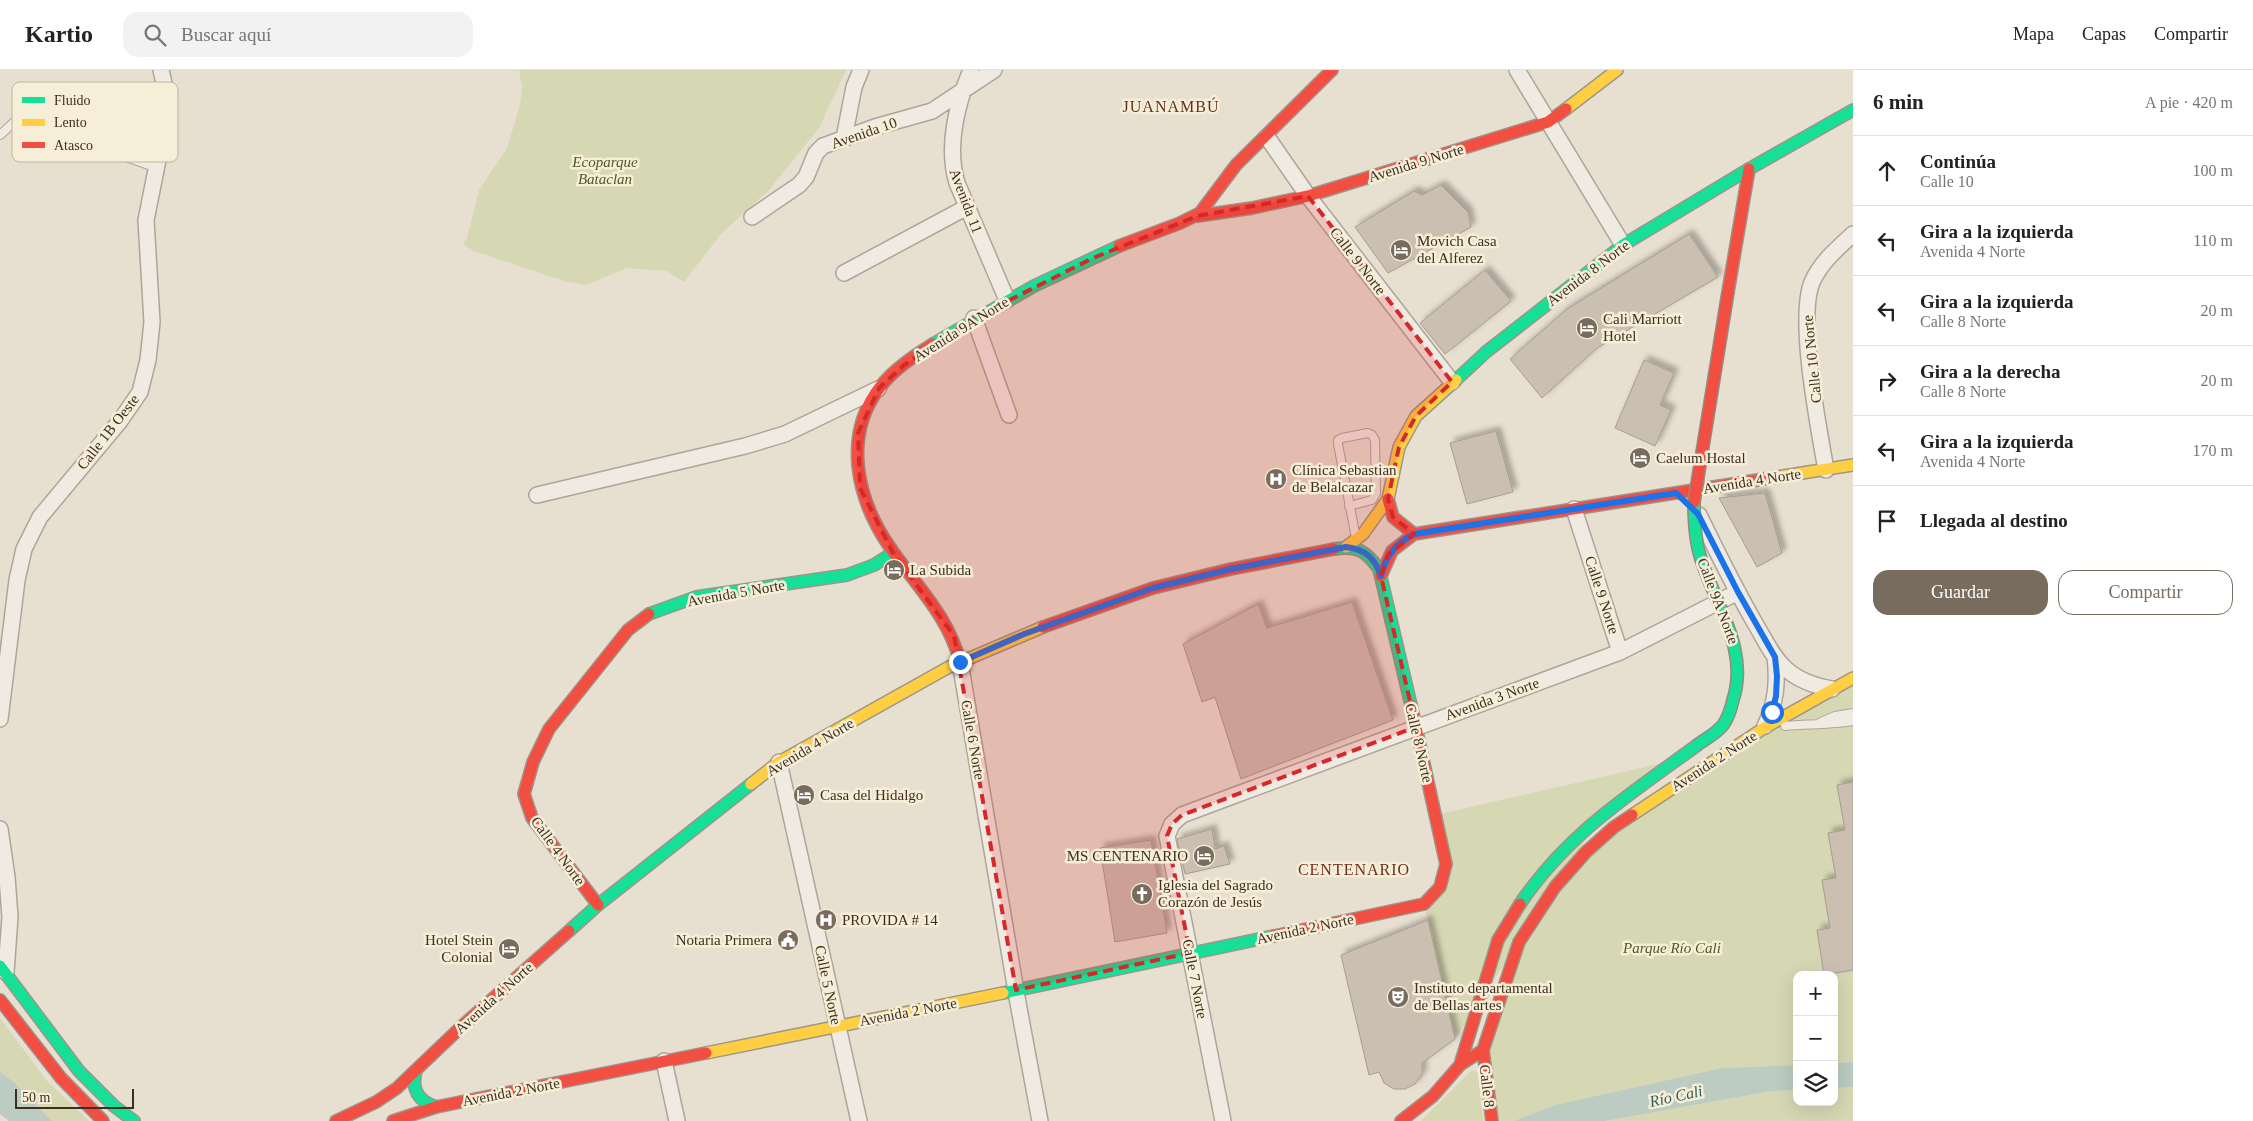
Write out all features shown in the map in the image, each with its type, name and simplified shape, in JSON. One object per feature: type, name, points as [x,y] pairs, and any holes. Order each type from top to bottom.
[{"type":"main road","points":[[1197,216],[1235,167],[1332,70]]},
{"type":"main road","name":"Avenida 9 Norte","points":[[1197,216],[1252,208],[1308,196],[1548,122],[1617,70]]},
{"type":"main road","name":"Avenida 8 Norte","points":[[1346,547],[1370,526],[1388,498],[1399,447],[1416,416],[1486,352],[1623,245],[1749,169],[1853,110]]},
{"type":"main road","name":"Calle 9A Norte","points":[[1571,841],[1603,814],[1723,725],[1736,697],[1739,668],[1737,646],[1702,563],[1694,534],[1693,512],[1694,492],[1749,169]]},
{"type":"main road","name":"Avenida 9A Norte","points":[[879,388],[904,364],[974,318],[1007,300],[1092,258],[1197,216]]},
{"type":"main road","name":"Calle 6 Norte","points":[[879,388],[863,417],[858,433],[857,468],[860,488],[893,553],[940,613],[954,636],[960,662]]},
{"type":"main road","name":"Avenida 4 Norte","points":[[1414,534],[1853,465]]},
{"type":"main road","points":[[1381,576],[1388,555],[1395,546],[1414,534],[1393,517],[1388,498]]},
{"type":"main road","name":"Avenida 4 Norte","points":[[336,1121],[376,1102],[397,1088],[461,1027],[598,905],[779,762],[960,662],[1024,634],[1153,588],[1231,569],[1346,547]]},
{"type":"main road","name":"Calle 8 Norte","points":[[1346,547],[1354,548],[1369,555],[1375,561],[1381,576],[1446,864],[1442,885],[1424,904]]},
{"type":"main road","name":"Avenida 5 Norte","points":[[524,794],[532,762],[549,729],[628,630],[654,611],[696,597],[847,574],[874,565],[893,553]]},
{"type":"main road","name":"Avenida 2 Norte","points":[[1653,801],[1764,728],[1853,678]]},
{"type":"main road","name":"Calle 4 Norte","points":[[524,794],[532,818],[598,905]]},
{"type":"main road","points":[[1401,1121],[1420,1109],[1447,1083],[1460,1065],[1498,940],[1539,876],[1571,841],[1653,801]]},
{"type":"main road","points":[[1460,1065],[1483,1050],[1517,948],[1536,913],[1555,886],[1586,852],[1614,828],[1653,801]]},
{"type":"main road","name":"Avenida 2 Norte","points":[[393,1121],[436,1107],[1016,990],[1424,904]]},
{"type":"main road","points":[[3,969],[70,1062],[100,1093],[134,1121]]},
{"type":"main road","points":[[0,1000],[68,1086],[86,1107],[102,1121]]},
{"type":"main road","name":"Calle 8","points":[[1483,1050],[1492,1121]]},
{"type":"main road","points":[[416,1071],[414,1082],[416,1094],[425,1103],[436,1107]]},
{"type":"street","points":[[844,138],[854,87],[861,70]]},
{"type":"street","name":"Avenida 11","points":[[971,70],[962,92],[952,152],[952,166],[967,207],[1007,300]]},
{"type":"street","name":"Avenida 10","points":[[752,217],[799,185],[806,177],[816,153],[823,146],[932,111],[994,70]]},
{"type":"street","points":[[1517,70],[1623,245]]},
{"type":"street","name":"Calle 9 Norte","points":[[1266,137],[1308,196],[1452,382]]},
{"type":"street","name":"Calle 1B Oeste","points":[[0,719],[17,580],[24,549],[40,516],[120,421],[140,392],[148,360],[152,322],[146,220],[158,162]]},
{"type":"street","points":[[844,273],[967,207]]},
{"type":"street","name":"Calle 10 Norte","points":[[1826,470],[1807,333],[1807,304],[1812,282],[1821,266],[1853,234]]},
{"type":"street","points":[[974,318],[1009,415]]},
{"type":"street","name":"Avenida 9A Norte","points":[[537,495],[744,446],[785,434],[879,388]]},
{"type":"street","points":[[1698,514],[1705,489]]},
{"type":"street","points":[[1676,493],[1698,514],[1738,592],[1775,657],[1786,670],[1800,679],[1815,686],[1832,689]]},
{"type":"street","name":"Calle 9 Norte","points":[[1574,509],[1620,652]]},
{"type":"street","name":"Avenida 3 Norte","points":[[1167,836],[1172,824],[1182,815],[1620,652],[1738,592]]},
{"type":"street","points":[[1764,728],[1776,696],[1777,676],[1775,657]]},
{"type":"street","name":"Calle 6 Norte","points":[[960,662],[1040,1121]]},
{"type":"street","name":"Calle 5 Norte","points":[[779,762],[859,1121]]},
{"type":"street","points":[[0,829],[8,877],[10,917],[3,969]]},
{"type":"street","name":"Calle 7 Norte","points":[[1167,836],[1223,1121]]},
{"type":"street","points":[[664,1061],[676,1121]]},
{"type":"lane","points":[[0,136],[12,123]]},
{"type":"lane","points":[[139,162],[157,168]]},
{"type":"lane","points":[[1350,506],[1375,498],[1375,440],[1368,433],[1338,440],[1356,540]]},
{"type":"lane","points":[[1375,470],[1395,467]]},
{"type":"lane","points":[[1818,723],[1834,716],[1853,713]]},
{"type":"lane","points":[[1764,728],[1818,723],[1837,724],[1853,721]]},
{"type":"highlighted area","points":[[1308,196],[1452,382],[1416,416],[1399,447],[1388,499],[1393,517],[1414,534],[1388,555],[1381,576],[1416,727],[1182,815],[1172,824],[1167,836],[1190,953],[1016,990],[954,636],[893,553],[860,488],[858,433],[879,388],[904,365],[974,318],[1093,258],[1197,216]]},
{"type":"green space","name":"Ecoparque Bataclan","points":[[519,70],[846,70],[819,128],[769,190],[721,234],[684,282],[667,271],[627,268],[586,285],[564,281],[474,251],[463,244],[467,238],[479,190],[507,148],[520,105],[522,87]]},
{"type":"green space","name":"Parque Río Cali","points":[[1853,678],[1853,782],[1838,785],[1845,830],[1828,833],[1836,878],[1822,881],[1830,928],[1817,931],[1823,971],[1793,971],[1793,1065],[1722,1068],[1555,1105],[1514,1121],[1493,1121],[1483,1050],[1517,948],[1586,852]]},
{"type":"green space","points":[[1680,759],[1603,814],[1455,1039],[1424,904],[1442,885],[1436,815]]},
{"type":"green space","points":[[1853,970],[1853,1062],[1838,1063],[1838,973]]},
{"type":"green space","points":[[0,1018],[47,1081],[89,1121],[52,1121],[14,1082],[0,1072]]},
{"type":"green space","points":[[1472,1070],[1478,1072],[1483,1121],[1421,1121]]},
{"type":"green space","points":[[1853,1087],[1853,1121],[1605,1121],[1772,1091],[1793,1090],[1793,1106],[1838,1106],[1838,1088]]},
{"type":"water","points":[[1853,1062],[1853,1087],[1838,1088],[1838,1063]]},
{"type":"water","name":"Río Cali","points":[[1793,1065],[1793,1090],[1772,1091],[1605,1121],[1514,1121],[1555,1105],[1722,1068]]},
{"type":"water","points":[[0,1072],[14,1082],[52,1121],[9,1121],[0,1114]]},
{"type":"building","name":"Movich Casa del Alferez","points":[[1441,185],[1468,212],[1471,227],[1388,273],[1355,227],[1414,191],[1422,195]]},
{"type":"building","name":"Cali Marriott Hotel","points":[[1689,234],[1718,277],[1597,348],[1542,398],[1510,359],[1567,309]]},
{"type":"building","points":[[1485,270],[1511,301],[1445,354],[1420,323]]},
{"type":"building","points":[[1644,360],[1674,373],[1660,405],[1671,410],[1655,446],[1615,428]]},
{"type":"building","points":[[1496,431],[1513,492],[1467,504],[1450,443]]},
{"type":"building","points":[[1765,493],[1782,553],[1757,567],[1719,498]]},
{"type":"building","points":[[1352,602],[1393,720],[1241,779],[1215,697],[1202,702],[1183,644],[1258,604],[1267,628]]},
{"type":"building","points":[[1853,782],[1853,970],[1838,973],[1838,971],[1823,971],[1817,930],[1830,928],[1822,880],[1836,878],[1828,833],[1845,830],[1837,785]]},
{"type":"building","name":"MS CENTENARIO","points":[[1212,829],[1215,849],[1224,846],[1230,864],[1185,874],[1177,839]]},
{"type":"building","points":[[1151,840],[1167,933],[1115,942],[1100,848]]},
{"type":"building","name":"Instituto departamental de Bellas artes","points":[[1428,920],[1455,1039],[1422,1063],[1422,1074],[1415,1084],[1405,1089],[1394,1089],[1384,1083],[1379,1072],[1369,1075],[1341,955]]},
{"type":"traffic: fast","points":[[1456,380],[1486,352],[1623,245],[1749,169],[1853,110]]},
{"type":"traffic: fast","points":[[933,344],[1034,286],[1119,246]]},
{"type":"traffic: fast","points":[[1694,502],[1695,533],[1698,548],[1708,579],[1729,630],[1737,664],[1737,682],[1726,719],[1717,731],[1696,746]]},
{"type":"traffic: fast","points":[[1334,549],[1349,548],[1360,551],[1370,558],[1379,569],[1411,705]]},
{"type":"traffic: fast","points":[[649,614],[696,597],[847,575],[874,565],[893,553]]},
{"type":"traffic: fast","points":[[1520,904],[1538,879],[1558,857],[1600,817],[1696,746]]},
{"type":"traffic: fast","points":[[569,931],[598,905],[751,784]]},
{"type":"traffic: fast","points":[[1003,993],[1274,936]]},
{"type":"traffic: fast","points":[[0,966],[79,1071],[114,1106],[134,1121]]},
{"type":"traffic: fast","points":[[416,1071],[414,1083],[417,1094],[420,1098],[436,1107]]},
{"type":"traffic: slow","points":[[1566,109],[1617,70]]},
{"type":"traffic: slow","points":[[1346,547],[1363,534],[1388,499],[1399,447],[1416,416],[1456,380]]},
{"type":"traffic: slow","points":[[1777,477],[1853,465]]},
{"type":"traffic: slow","points":[[751,784],[779,762],[949,667],[1043,627]]},
{"type":"traffic: slow","points":[[1632,815],[1764,728],[1853,678]]},
{"type":"traffic: slow","points":[[706,1053],[1003,993]]},
{"type":"traffic: jam","points":[[1119,246],[1180,223],[1200,213],[1236,165],[1332,70]]},
{"type":"traffic: jam","points":[[1197,216],[1252,208],[1308,196],[1548,122],[1566,109]]},
{"type":"traffic: jam","points":[[1728,292],[1749,169]]},
{"type":"traffic: jam","points":[[1694,502],[1728,292]]},
{"type":"traffic: jam","points":[[933,344],[892,374],[880,387],[868,406],[861,426],[858,446],[858,467],[862,488],[878,528],[939,615],[955,645],[960,662]]},
{"type":"traffic: jam","points":[[1381,576],[1392,551],[1414,534],[1777,477]]},
{"type":"traffic: jam","points":[[1388,499],[1393,517],[1414,534]]},
{"type":"traffic: jam","points":[[1043,627],[1153,588],[1231,569],[1334,549]]},
{"type":"traffic: jam","points":[[598,905],[532,818],[524,794],[533,762],[549,729],[628,630],[649,614]]},
{"type":"traffic: jam","points":[[1274,936],[1424,904],[1440,887],[1446,864],[1411,705]]},
{"type":"traffic: jam","points":[[1460,1065],[1483,1050],[1519,942],[1555,887],[1586,852],[1614,827],[1632,815]]},
{"type":"traffic: jam","points":[[1401,1121],[1433,1096],[1460,1065],[1498,940],[1520,904]]},
{"type":"traffic: jam","points":[[336,1121],[376,1102],[397,1088],[461,1027],[569,931]]},
{"type":"traffic: jam","points":[[0,1000],[61,1078],[103,1121]]},
{"type":"traffic: jam","points":[[1483,1050],[1492,1121]]},
{"type":"traffic: jam","points":[[393,1121],[436,1107],[706,1053]]},
{"type":"place","name":"Movich Casa del Alferez","points":[[1401,250]]},
{"type":"place","name":"Cali Marriott Hotel","points":[[1587,328]]},
{"type":"place","name":"Caelum Hostal","points":[[1640,458]]},
{"type":"place","name":"Clínica Sebastian de Belalcazar","points":[[1276,479]]},
{"type":"place","name":"La Subida","points":[[894,570]]},
{"type":"place","name":"Casa del Hidalgo","points":[[804,795]]},
{"type":"place","name":"MS CENTENARIO","points":[[1204,856]]},
{"type":"place","name":"Iglesia del Sagrado Corazón de Jesús","points":[[1142,894]]},
{"type":"place","name":"PROVIDA # 14","points":[[826,920]]},
{"type":"place","name":"Notaria Primera","points":[[788,940]]},
{"type":"place","name":"Hotel Stein Colonial","points":[[509,949]]},
{"type":"place","name":"Instituto departamental de Bellas artes","points":[[1398,997]]},
{"type":"district","name":"JUANAMBÚ","points":[[1171,106]]},
{"type":"district","name":"CENTENARIO","points":[[1354,869]]},
{"type":"route","points":[[960,662],[1024,634],[1153,588],[1231,569],[1346,547],[1354,548],[1369,555],[1375,561],[1381,576],[1383,565],[1395,546],[1414,534],[1676,493],[1698,514],[1738,592],[1775,657],[1777,676],[1776,696],[1772,712]]}]
